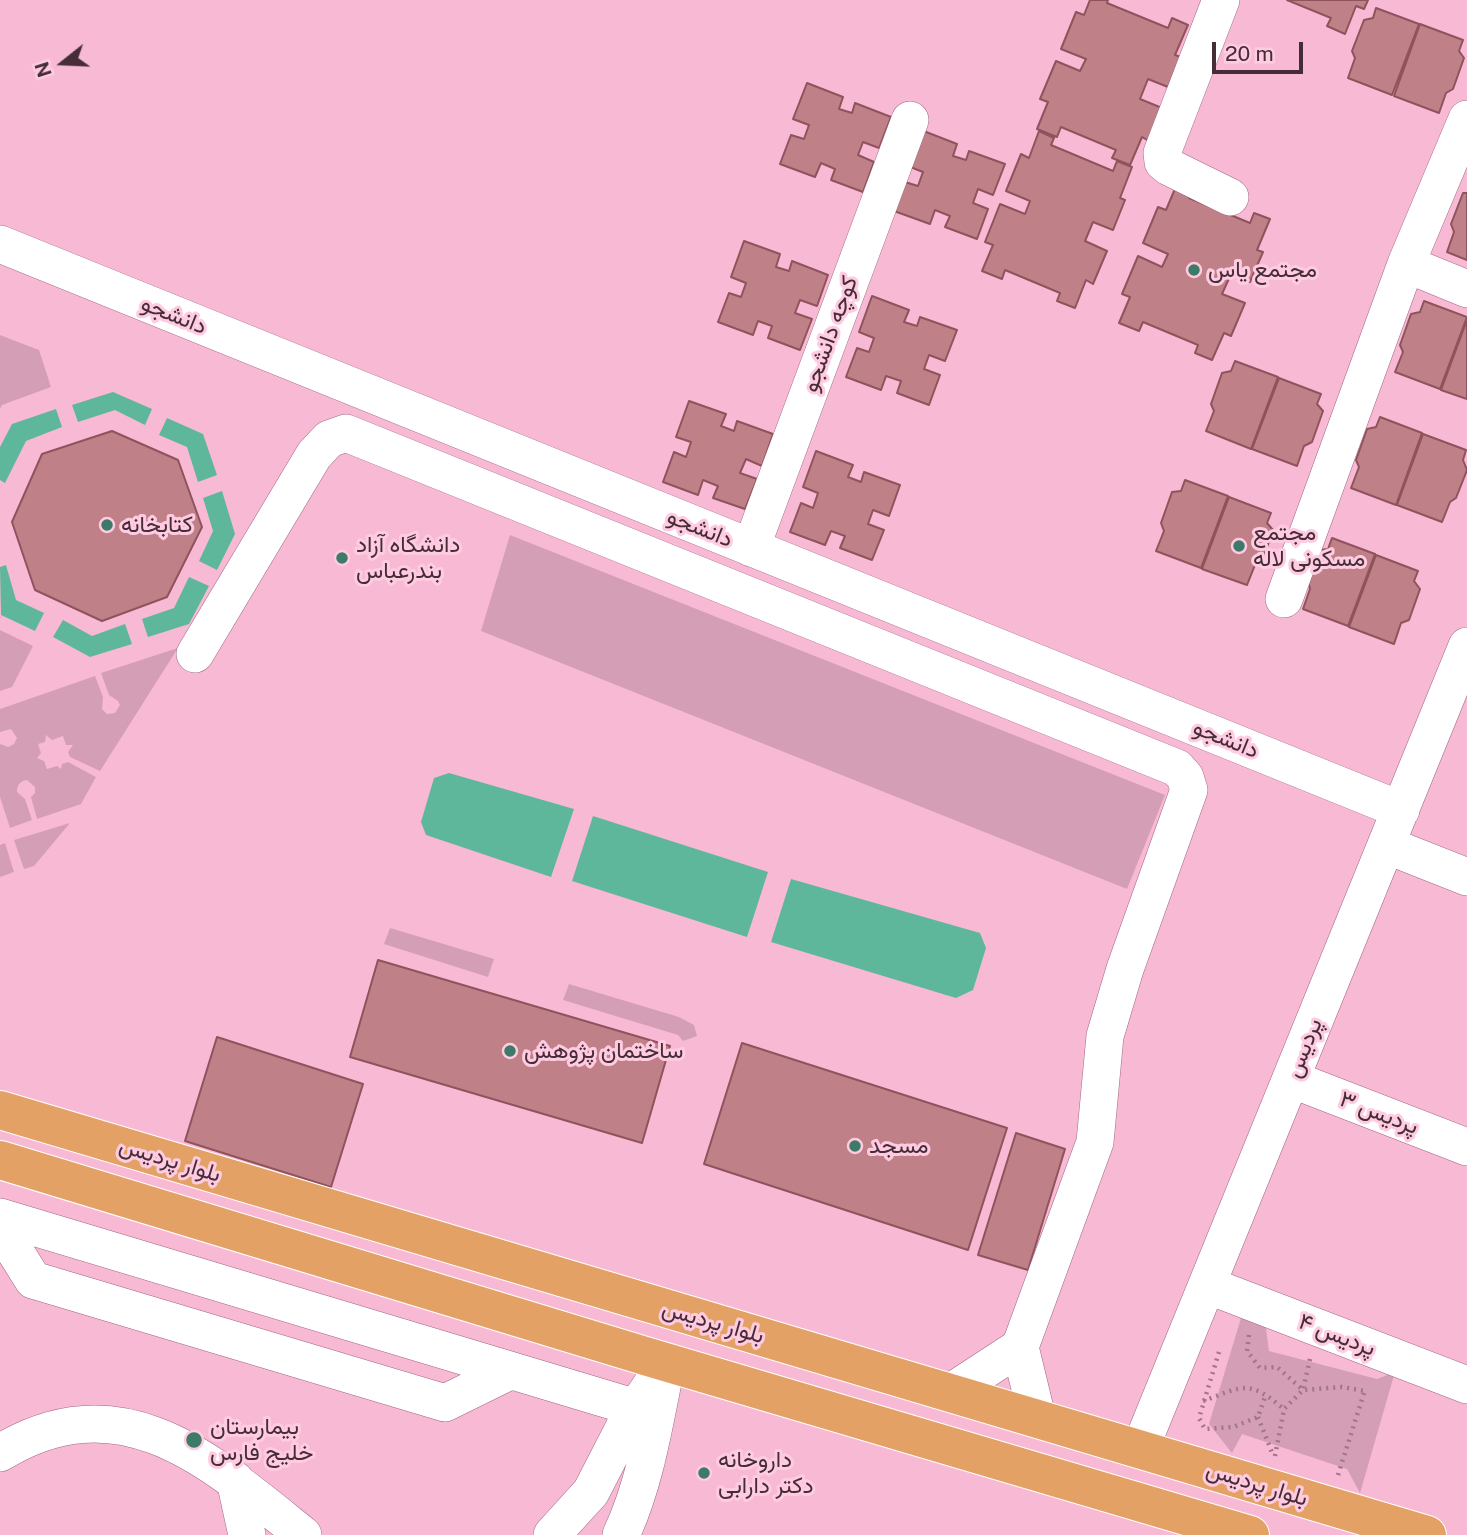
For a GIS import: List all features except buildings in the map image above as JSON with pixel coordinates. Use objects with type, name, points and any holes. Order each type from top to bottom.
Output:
[{"type":"main road","name":"بلوار پردیس","points":[[0,1110],[1427,1535]]},
{"type":"main road","points":[[0,1160],[1250,1535]]},
{"type":"street","points":[[1221,0],[1161,153],[1163,162],[1169,167],[1230,197]]},
{"type":"street","points":[[1284,599],[1406,264],[1467,119]]},
{"type":"street","name":"کوچه دانشجو","points":[[751,548],[910,120]]},
{"type":"street","name":"دانشجو","points":[[0,244],[1401,810]]},
{"type":"street","points":[[1406,264],[1467,289]]},
{"type":"street","points":[[195,654],[314,455],[329,439],[346,433],[1177,768],[1185,777],[1189,790],[1125,969],[1105,1037],[1095,1142],[1020,1347],[1037,1417]]},
{"type":"street","name":"پردیس","points":[[1140,1449],[1467,646]]},
{"type":"street","points":[[1386,845],[1467,877]]},
{"type":"street","name":"پردیس ۳","points":[[1291,1079],[1467,1147]]},
{"type":"street","points":[[0,1217],[636,1408]]},
{"type":"street","points":[[0,1227],[33,1280],[445,1403],[510,1371]]},
{"type":"street","name":"پردیس ۴","points":[[1207,1286],[1467,1385]]},
{"type":"street","points":[[951,1392],[1020,1347]]},
{"type":"street","points":[[552,1535],[591,1492],[636,1408],[667,1362]]},
{"type":"street","points":[[621,1535],[631,1513],[653,1430],[667,1362]]},
{"type":"street","points":[[0,1453],[35,1436],[66,1426],[94,1425],[141,1429],[185,1448],[235,1480],[303,1535]]},
{"type":"street","points":[[235,1480],[247,1535]]},
{"type":"path","points":[[1266,1394],[1258,1417],[1274,1459],[1284,1409],[1303,1390],[1317,1328]]},
{"type":"path","points":[[1237,1332],[1250,1329],[1247,1351],[1260,1368],[1277,1367],[1303,1390],[1342,1387],[1365,1391]]},
{"type":"path","points":[[1220,1349],[1199,1418],[1205,1429],[1233,1427],[1258,1417]]},
{"type":"path","points":[[1328,1505],[1378,1351]]},
{"type":"path","points":[[1192,1409],[1203,1401],[1242,1386],[1266,1394],[1284,1409]]},
{"type":"shaded area","points":[[0,335],[39,350],[51,387],[2,405],[0,409]]},
{"type":"shaded area","points":[[113,392],[152,409],[145,425],[115,410],[78,422],[72,405]]},
{"type":"shaded area","points":[[56,409],[62,427],[26,441],[5,483],[0,480],[0,447],[12,424]]},
{"type":"shaded area","points":[[167,418],[203,434],[217,475],[198,482],[187,447],[159,435]]},
{"type":"shaded area","points":[[222,491],[235,534],[217,570],[199,561],[213,531],[203,498]]},
{"type":"shaded area","points":[[510,535],[1165,795],[1127,889],[481,631]]},
{"type":"shaded area","points":[[6,565],[16,600],[44,613],[35,631],[1,615],[0,567]]},
{"type":"shaded area","points":[[189,577],[209,586],[189,624],[148,637],[142,619],[174,608]]},
{"type":"shaded area","points":[[63,620],[92,636],[125,624],[132,644],[90,657],[53,637]]},
{"type":"shaded area","points":[[0,630],[33,646],[12,687],[0,691]]},
{"type":"shaded area","points":[[178,648],[100,771],[70,757],[68,752],[73,745],[66,745],[63,736],[52,740],[46,735],[45,742],[38,744],[41,753],[37,758],[44,761],[47,769],[57,766],[61,769],[62,764],[68,762],[96,777],[81,804],[37,819],[31,797],[35,793],[35,787],[27,780],[22,781],[17,792],[25,799],[32,820],[10,828],[0,797],[0,744],[8,747],[14,744],[17,738],[11,729],[0,732],[0,709],[95,676],[103,697],[102,709],[107,714],[115,713],[120,705],[109,695],[101,673]]},
{"type":"shaded area","points":[[449,773],[574,809],[551,877],[426,835],[421,822],[434,778]]},
{"type":"shaded area","points":[[593,816],[768,872],[747,937],[572,881]]},
{"type":"shaded area","points":[[70,823],[34,866],[24,869],[14,840]]},
{"type":"shaded area","points":[[5,843],[14,872],[0,877],[0,845]]},
{"type":"shaded area","points":[[791,879],[980,933],[986,948],[973,990],[956,998],[771,942]]},
{"type":"shaded area","points":[[390,928],[494,959],[488,977],[384,944]]},
{"type":"shaded area","points":[[569,984],[679,1017],[694,1025],[697,1036],[683,1041],[678,1035],[563,1000]]},
{"type":"shaded area","points":[[1241,1318],[1265,1321],[1269,1351],[1377,1379],[1395,1372],[1360,1493],[1347,1469],[1242,1434],[1232,1453],[1209,1424]]},
{"type":"place","name":"مجتمع یاس","points":[[1194,270]]},
{"type":"place","name":"کتابخانه","points":[[107,525]]},
{"type":"place","name":"مجتمع مسکونی لاله","points":[[1239,546]]},
{"type":"place","name":"دانشگاه آزاد بندرعباس","points":[[342,558]]},
{"type":"place","name":"ساختمان پژوهش","points":[[510,1051]]},
{"type":"place","name":"مسجد","points":[[855,1146]]},
{"type":"place","name":"بیمارستان خلیج فارس","points":[[194,1440]]},
{"type":"place","name":"داروخانه دکتر دارابی","points":[[704,1473]]}]
